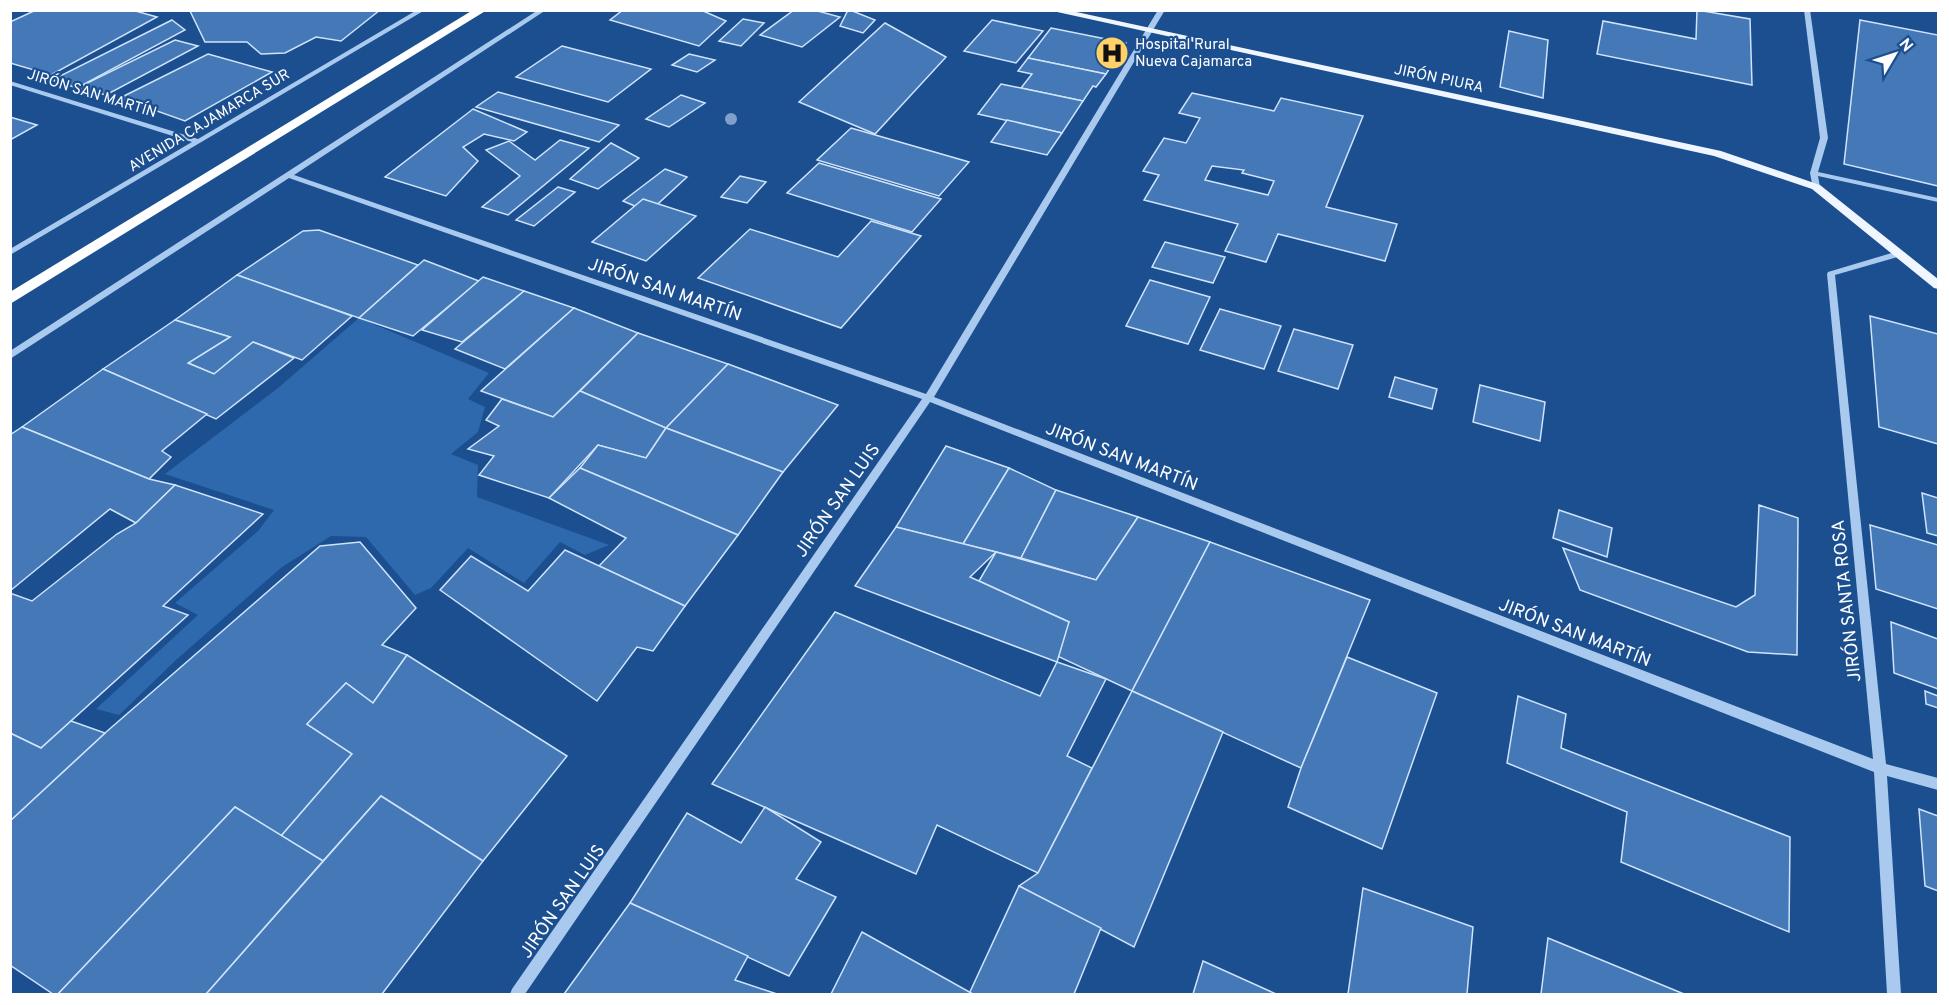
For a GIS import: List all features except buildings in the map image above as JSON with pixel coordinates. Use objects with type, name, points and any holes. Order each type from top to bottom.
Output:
[{"type":"highway","points":[[10,299],[482,10]]},
{"type":"main road","name":"JIRÓN PIURA","points":[[1052,10],[1718,153],[1816,188],[1938,285]]},
{"type":"street","name":"AVENIDA CAJAMARCA SUR","points":[[10,253],[422,10]]},
{"type":"street","points":[[10,357],[543,10]]},
{"type":"street","name":"JIRÓN SAN LUIS","points":[[517,994],[928,398],[1162,10]]},
{"type":"street","points":[[1807,10],[1824,138],[1814,173],[1816,188]]},
{"type":"street","name":"JIRÓN SAN MARTÍN","points":[[10,83],[199,142]]},
{"type":"street","points":[[1814,173],[1938,200]]},
{"type":"street","name":"JIRÓN SAN MARTÍN","points":[[287,175],[928,398],[1880,768],[1938,784]]},
{"type":"street","name":"JIRÓN SANTA ROSA","points":[[1894,994],[1880,768],[1832,274],[1898,254]]},
{"type":"shaded area","points":[[359,318],[489,373],[468,399],[485,407],[478,432],[451,454],[478,465],[477,497],[609,545],[585,555],[560,542],[524,583],[468,548],[431,588],[415,595],[366,537],[331,536],[282,567],[176,660],[119,715],[96,709],[198,615],[175,603],[258,531],[274,510],[165,474],[278,388]]},
{"type":"place","name":"Hospital Rural Nueva Cajamarca","points":[[1112,53]]}]
